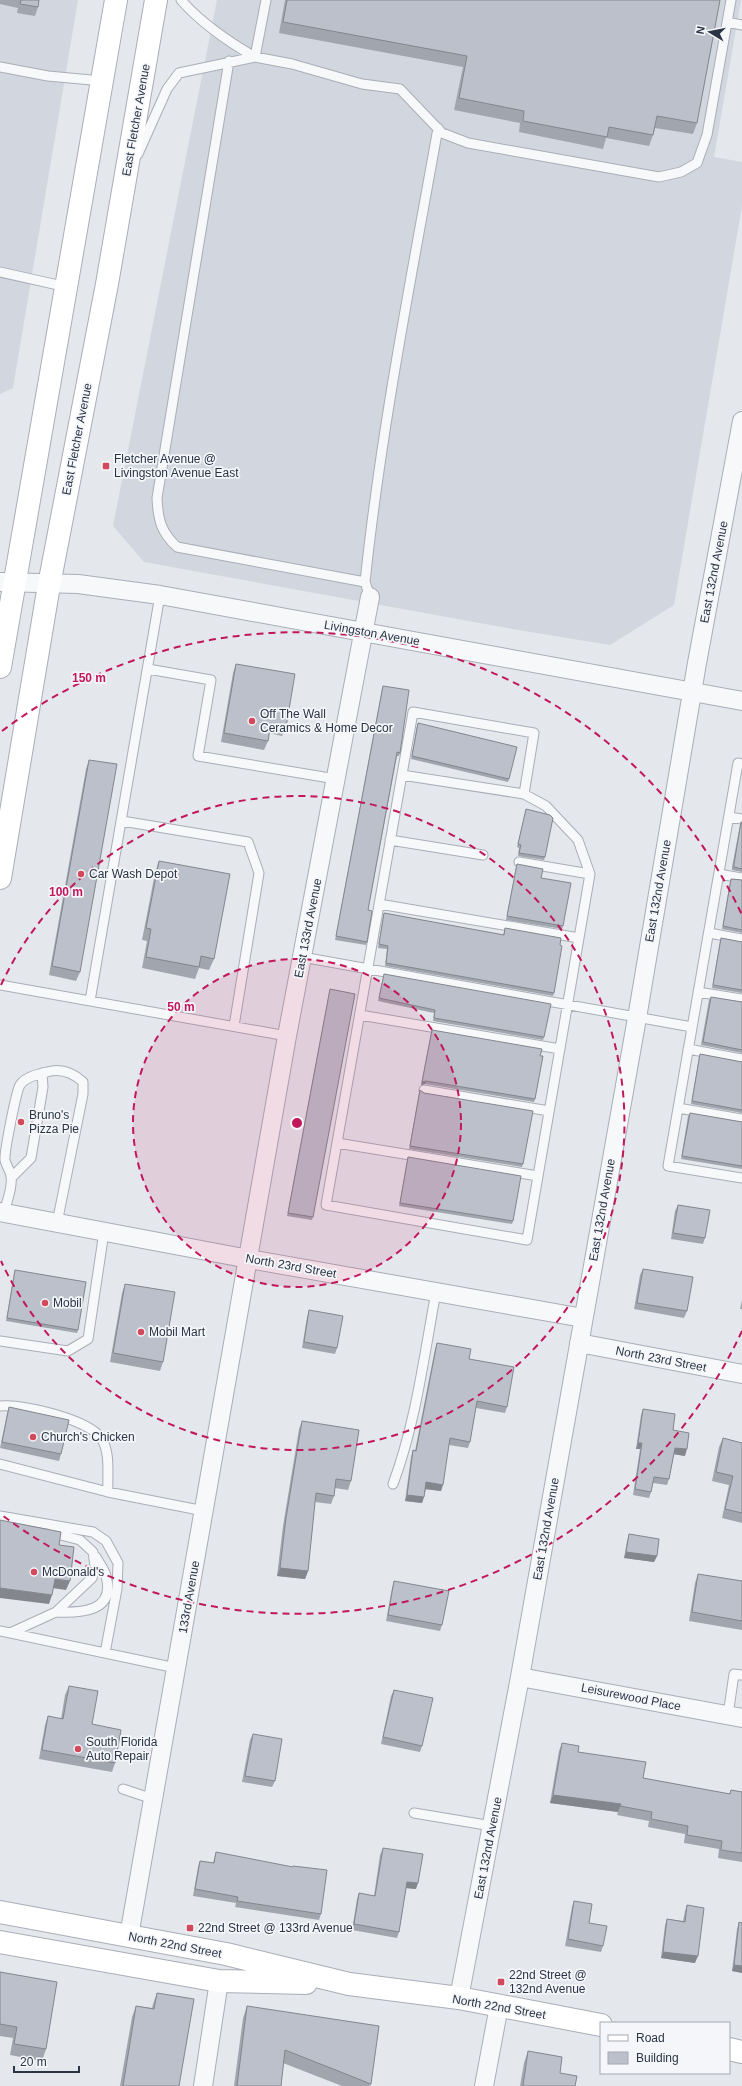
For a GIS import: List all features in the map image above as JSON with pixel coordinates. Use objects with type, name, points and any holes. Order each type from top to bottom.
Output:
[{"type":"main road","points":[[0,667],[8,581],[67,287],[116,0]]},
{"type":"main road","name":"East Fletcher Avenue","points":[[0,878],[49,585],[124,188],[156,0]]},
{"type":"main road","name":"North 22nd Street","points":[[0,1912],[226,1954],[349,1984]]},
{"type":"main road","name":"North 22nd Street","points":[[0,1942],[220,1981],[349,1984],[459,1998],[600,2026]]},
{"type":"main road","points":[[730,2049],[742,2052]]},
{"type":"street","name":"East 132nd Avenue","points":[[459,1998],[520,1677],[637,1018],[691,693],[742,421]]},
{"type":"street","name":"Livingston Avenue","points":[[8,581],[49,585],[78,584],[160,595],[364,631],[742,702]]},
{"type":"street","name":"East 133rd Avenue","points":[[249,1259],[287,1036],[364,631],[367,590]]},
{"type":"street","name":"North 23rd Street","points":[[2,1213],[249,1259],[583,1318]]},
{"type":"street","name":"133rd Avenue","points":[[129,1936],[249,1259]]},
{"type":"street","name":"North 23rd Street","points":[[579,1343],[742,1374]]},
{"type":"street","name":"Leisurewood Place","points":[[520,1677],[735,1717]]},
{"type":"street","points":[[203,2086],[220,1981]]},
{"type":"street","points":[[484,2086],[499,2006]]},
{"type":"lane","points":[[181,0],[202,22],[227,41],[255,57],[292,64],[362,84],[400,89],[442,133],[468,143],[658,177],[681,172],[697,163],[707,134],[731,0]]},
{"type":"lane","points":[[255,57],[266,0]]},
{"type":"lane","points":[[727,22],[742,25]]},
{"type":"lane","points":[[124,188],[154,114],[167,89],[179,73],[229,61],[255,57]]},
{"type":"lane","points":[[229,61],[157,498],[158,516],[166,536],[177,547],[367,590],[372,512],[438,128]]},
{"type":"lane","points":[[0,67],[48,76],[102,81]]},
{"type":"lane","points":[[0,272],[67,287]]},
{"type":"lane","points":[[90,1001],[160,595]]},
{"type":"lane","points":[[148,669],[210,680],[198,756],[336,779]]},
{"type":"lane","points":[[402,775],[524,794],[546,806],[578,840],[590,874],[527,1240],[326,1205],[413,712],[534,732],[524,794]]},
{"type":"lane","points":[[742,764],[738,763],[668,1166],[742,1178]]},
{"type":"lane","points":[[729,817],[742,819]]},
{"type":"lane","points":[[122,821],[248,842],[259,873],[234,1026]]},
{"type":"lane","points":[[390,840],[483,855]]},
{"type":"lane","points":[[518,862],[590,874]]},
{"type":"lane","points":[[719,874],[742,878]]},
{"type":"lane","points":[[379,904],[579,938]]},
{"type":"lane","points":[[709,933],[742,939]]},
{"type":"lane","points":[[302,957],[692,1027]]},
{"type":"lane","points":[[0,985],[287,1036]]},
{"type":"lane","points":[[698,992],[742,999]]},
{"type":"lane","points":[[360,1015],[560,1049]]},
{"type":"lane","points":[[688,1049],[742,1059]]},
{"type":"lane","points":[[12,1177],[5,1158],[15,1100],[20,1085],[28,1078],[52,1070],[66,1071],[74,1074],[82,1082],[83,1094],[57,1223]]},
{"type":"lane","points":[[2,1213],[12,1177],[31,1158],[43,1087],[42,1073]]},
{"type":"lane","points":[[424,1090],[549,1111]]},
{"type":"lane","points":[[678,1108],[742,1118]]},
{"type":"lane","points":[[337,1143],[538,1176]]},
{"type":"lane","points":[[0,1342],[68,1351],[88,1339],[104,1232]]},
{"type":"lane","points":[[393,1484],[413,1419],[436,1292]]},
{"type":"lane","points":[[0,1406],[10,1405],[49,1412],[86,1427],[100,1437],[107,1455],[108,1492]]},
{"type":"lane","points":[[0,1464],[108,1492],[204,1511]]},
{"type":"lane","points":[[0,1516],[93,1532],[106,1541],[118,1563],[117,1590],[105,1653]]},
{"type":"lane","points":[[0,1523],[80,1540],[93,1552],[106,1576],[108,1590],[104,1600],[96,1609],[80,1613],[56,1612]]},
{"type":"lane","points":[[10,1633],[56,1612],[92,1578],[95,1566],[93,1552]]},
{"type":"lane","points":[[0,1631],[176,1668]]},
{"type":"lane","points":[[735,1717],[734,1674],[742,1675]]},
{"type":"lane","points":[[123,1789],[153,1799]]},
{"type":"lane","points":[[414,1813],[492,1826]]},
{"type":"shaded area","points":[[0,0],[78,0],[13,388],[0,394]]},
{"type":"shaded area","points":[[217,0],[741,0],[714,157],[742,162],[742,206],[674,605],[610,645],[518,630],[144,562],[113,526]]},
{"type":"building","points":[[21,0],[39,0],[38,7],[20,4]]},
{"type":"building","points":[[287,0],[720,0],[697,123],[657,116],[653,135],[609,127],[607,137],[523,121],[524,111],[459,98],[467,56],[283,22]]},
{"type":"building","points":[[236,664],[295,674],[286,727],[271,724],[268,741],[224,733]]},
{"type":"building","points":[[383,686],[409,690],[400,753],[397,752],[368,910],[372,911],[367,942],[336,936]]},
{"type":"building","points":[[418,723],[517,747],[509,779],[412,756]]},
{"type":"building","name":"Car Wash Depot","points":[[89,760],[117,764],[80,972],[52,966]]},
{"type":"building","points":[[526,809],[550,815],[553,818],[545,857],[519,853],[521,845],[518,844]]},
{"type":"building","points":[[742,822],[742,869],[734,867]]},
{"type":"building","points":[[159,861],[230,874],[214,959],[201,956],[199,967],[146,957],[151,929],[146,928]]},
{"type":"building","points":[[517,864],[543,869],[541,878],[571,883],[563,926],[507,916]]},
{"type":"building","points":[[731,879],[742,880],[742,930],[723,926]]},
{"type":"building","points":[[384,913],[504,935],[505,928],[561,938],[560,945],[562,946],[554,993],[386,963],[388,946],[379,944]]},
{"type":"building","points":[[721,938],[742,942],[742,990],[713,985]]},
{"type":"building","points":[[384,974],[551,1004],[544,1037],[434,1018],[435,1010],[379,998]]},
{"type":"building","points":[[330,989],[355,994],[313,1217],[288,1213]]},
{"type":"building","points":[[711,997],[742,1002],[742,1050],[703,1042]]},
{"type":"building","points":[[432,1030],[542,1049],[540,1056],[543,1056],[535,1099],[426,1081],[422,1082]]},
{"type":"building","points":[[700,1054],[742,1062],[742,1110],[692,1101]]},
{"type":"building","points":[[420,1090],[424,1093],[533,1111],[523,1164],[410,1146]]},
{"type":"building","points":[[690,1113],[742,1122],[742,1166],[682,1156]]},
{"type":"building","points":[[408,1157],[521,1176],[513,1221],[400,1203]]},
{"type":"building","points":[[678,1205],[710,1210],[705,1238],[673,1233]]},
{"type":"building","points":[[643,1269],[693,1277],[687,1311],[637,1303]]},
{"type":"building","name":"Mobil","points":[[15,1270],[86,1282],[78,1330],[7,1318]]},
{"type":"building","name":"Mobil Mart","points":[[125,1284],[175,1292],[163,1362],[113,1353]]},
{"type":"building","points":[[309,1310],[343,1316],[337,1348],[304,1342]]},
{"type":"building","points":[[437,1343],[471,1349],[469,1359],[514,1367],[507,1407],[477,1401],[470,1442],[450,1438],[443,1485],[426,1482],[424,1497],[407,1495],[413,1450],[416,1451]]},
{"type":"building","name":"Church's Chicken","points":[[9,1407],[69,1420],[61,1454],[2,1442]]},
{"type":"building","points":[[643,1409],[675,1414],[673,1430],[689,1433],[687,1449],[675,1448],[669,1479],[654,1477],[651,1492],[635,1489],[642,1443],[638,1443]]},
{"type":"building","points":[[302,1421],[359,1430],[351,1481],[336,1479],[334,1496],[316,1493],[308,1571],[280,1568],[286,1518]]},
{"type":"building","points":[[723,1438],[742,1443],[742,1513],[725,1509],[733,1476],[716,1472]]},
{"type":"building","name":"McDonald's","points":[[0,1520],[61,1532],[59,1545],[74,1547],[70,1581],[55,1579],[52,1595],[0,1588]]},
{"type":"building","points":[[629,1534],[659,1539],[657,1556],[626,1552]]},
{"type":"building","points":[[698,1574],[742,1581],[742,1621],[692,1612]]},
{"type":"building","points":[[394,1581],[449,1591],[442,1625],[388,1615]]},
{"type":"building","name":"South Florida Auto Repair","points":[[69,1686],[98,1691],[92,1724],[121,1730],[115,1763],[42,1750],[48,1716],[63,1719]]},
{"type":"building","points":[[394,1690],[433,1698],[422,1746],[383,1737]]},
{"type":"building","points":[[253,1734],[282,1739],[275,1781],[245,1776]]},
{"type":"building","points":[[562,1743],[579,1746],[578,1752],[646,1762],[643,1778],[730,1794],[731,1790],[742,1792],[742,1853],[721,1850],[722,1841],[687,1835],[688,1826],[651,1819],[652,1812],[620,1806],[621,1804],[553,1795]]},
{"type":"building","points":[[383,1848],[423,1854],[418,1883],[407,1882],[399,1932],[354,1924],[359,1893],[375,1896]]},
{"type":"building","points":[[216,1852],[293,1867],[327,1870],[321,1914],[237,1901],[238,1897],[195,1889],[200,1861],[214,1863]]},
{"type":"building","points":[[574,1901],[592,1904],[589,1923],[607,1926],[603,1946],[568,1939]]},
{"type":"building","points":[[687,1905],[704,1908],[698,1956],[663,1952],[667,1919],[685,1922]]},
{"type":"building","points":[[739,1922],[742,1923],[742,1966],[734,1965]]},
{"type":"building","points":[[0,1972],[57,1982],[46,2049],[14,2044],[17,2027],[0,2024]]},
{"type":"building","points":[[157,1993],[194,1999],[179,2086],[123,2086],[136,2006],[154,2009]]},
{"type":"building","points":[[247,2006],[379,2026],[371,2084],[285,2050],[281,2086],[237,2086]]},
{"type":"building","points":[[528,2051],[562,2057],[560,2073],[577,2076],[575,2086],[523,2086]]},
{"type":"place","name":"Fletcher Avenue @ Livingston Avenue East","points":[[106,466]]},
{"type":"place","name":"Off The Wall Ceramics & Home Decor","points":[[252,721]]},
{"type":"place","name":"Car Wash Depot","points":[[81,874]]},
{"type":"place","name":"Bruno's Pizza Pie","points":[[21,1122]]},
{"type":"place","name":"Mobil","points":[[45,1303]]},
{"type":"place","name":"Mobil Mart","points":[[141,1332]]},
{"type":"place","name":"Church's Chicken","points":[[33,1437]]},
{"type":"place","name":"McDonald's","points":[[34,1572]]},
{"type":"place","name":"South Florida Auto Repair","points":[[78,1749]]},
{"type":"place","name":"22nd Street @ 133rd Avenue","points":[[190,1928]]},
{"type":"place","name":"22nd Street @ 132nd Avenue","points":[[501,1982]]}]
